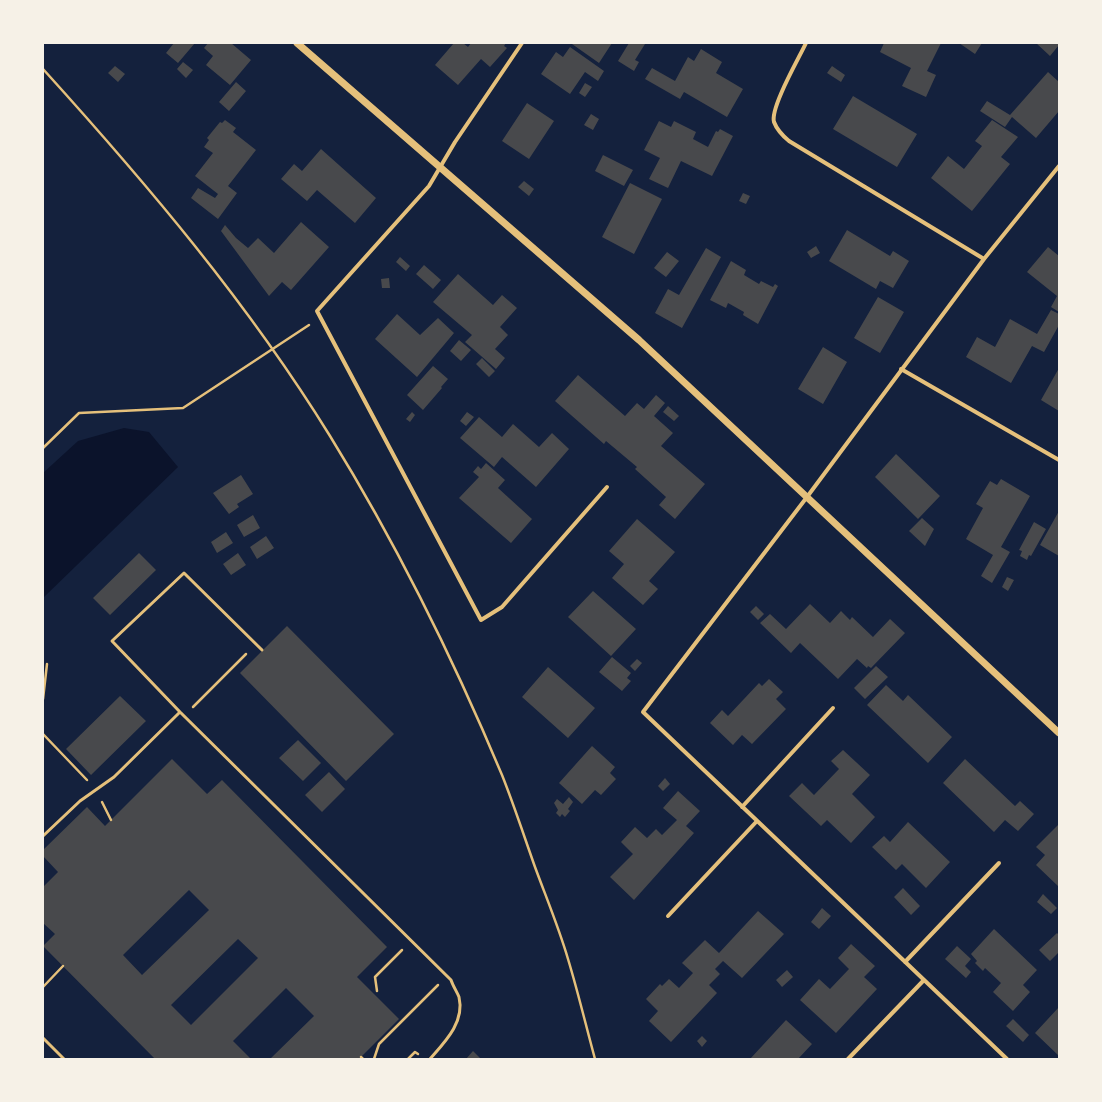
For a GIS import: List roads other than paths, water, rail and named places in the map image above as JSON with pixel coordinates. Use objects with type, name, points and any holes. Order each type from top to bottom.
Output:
[{"type":"street","points":[[297,43],[639,340],[1059,733]]},
{"type":"street","points":[[522,43],[440,166],[429,186],[317,311],[319,318],[481,620],[502,607],[607,487]]},
{"type":"street","points":[[806,43],[774,108],[774,121],[780,133],[789,141],[984,259]]},
{"type":"street","points":[[1007,1059],[643,712],[808,497],[901,369],[984,259],[1059,166]]},
{"type":"street","points":[[901,369],[1059,460]]},
{"type":"street","points":[[742,807],[833,708]]},
{"type":"street","points":[[668,916],[757,821]]},
{"type":"street","points":[[905,962],[999,863]]},
{"type":"street","points":[[848,1059],[924,980]]},
{"type":"lane","points":[[262,650],[184,573],[112,642],[180,712],[447,977],[459,998],[459,1018],[448,1039],[430,1059]]},
{"type":"lane","points":[[43,836],[80,801],[114,777],[180,712]]},
{"type":"lane","points":[[43,1038],[64,1059]]},
{"type":"water","points":[[124,428],[149,432],[178,467],[43,598],[43,473],[78,441]]}]
